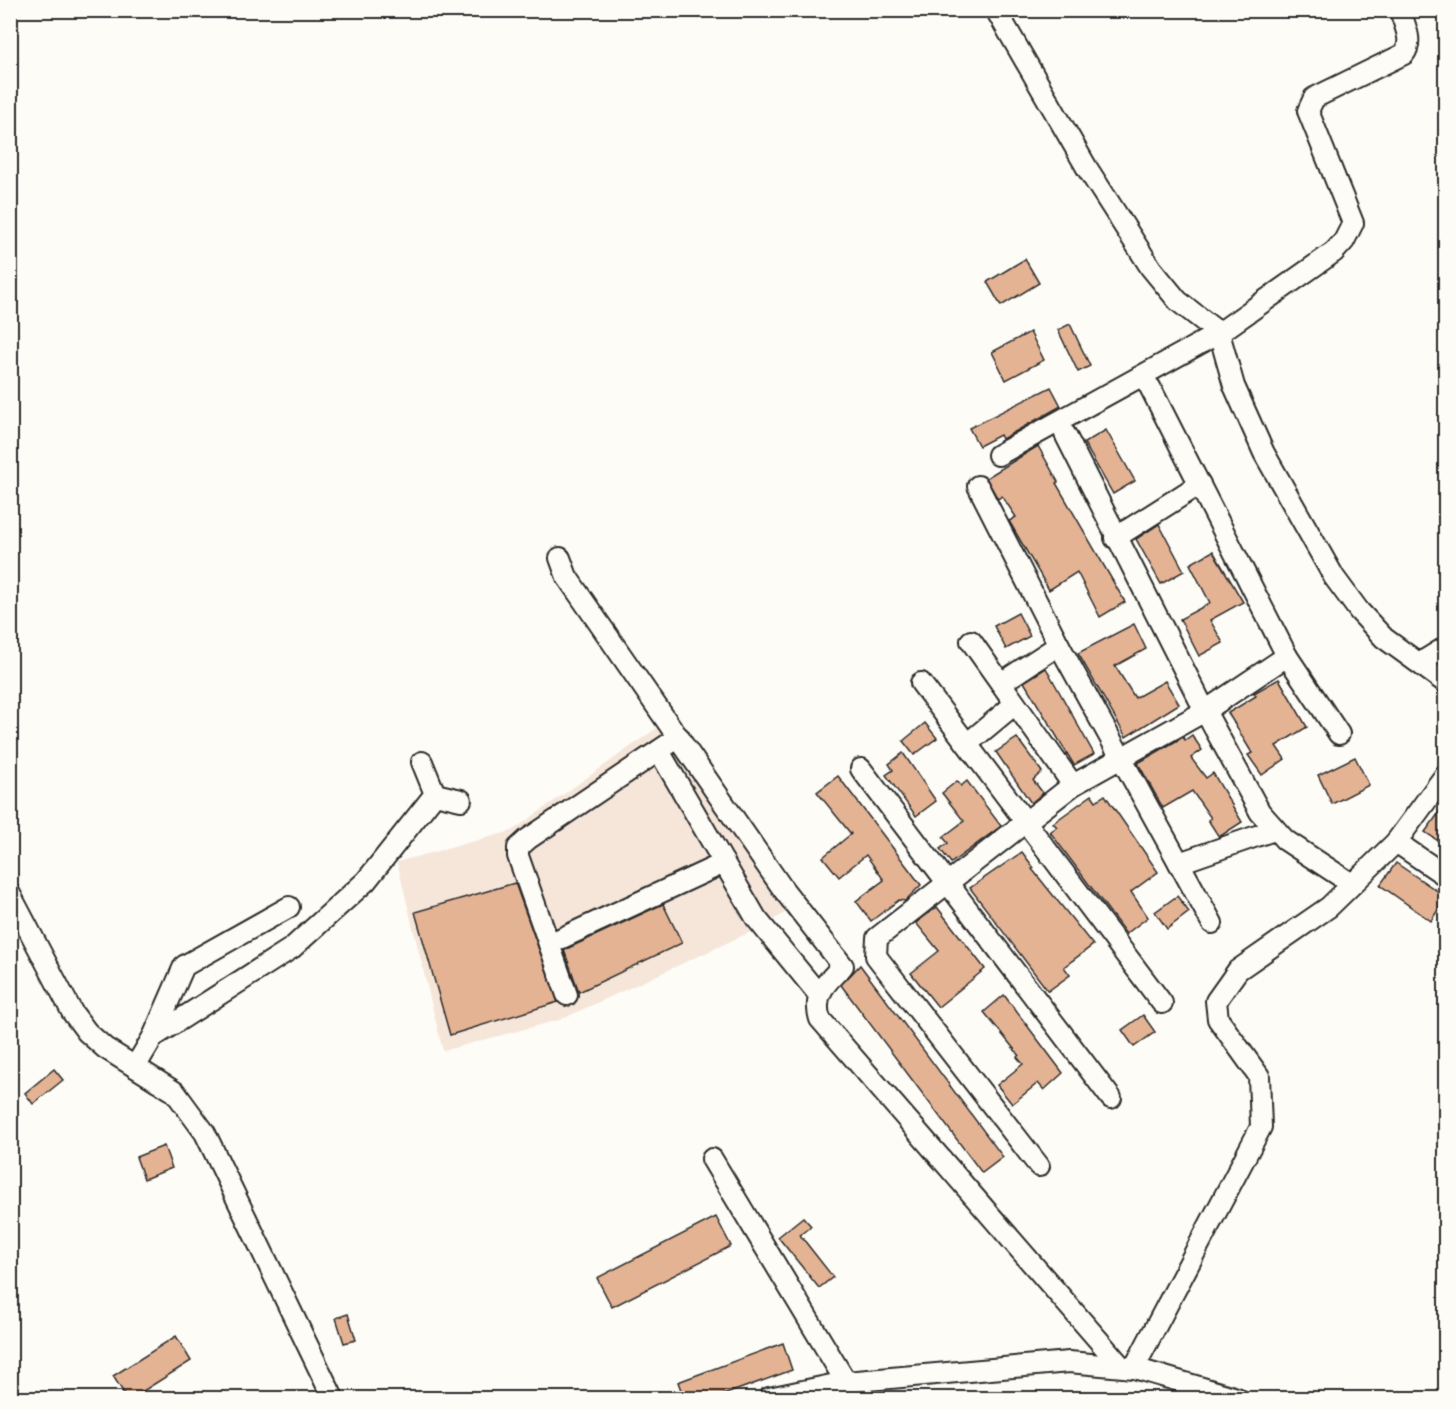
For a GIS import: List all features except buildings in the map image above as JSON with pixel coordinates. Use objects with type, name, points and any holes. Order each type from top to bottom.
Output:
[{"type":"street","points":[[996,10],[1087,168],[1151,268],[1178,301],[1219,333],[1234,386],[1264,453],[1335,577],[1359,611],[1384,638],[1446,683]]},
{"type":"street","points":[[998,454],[1219,333],[1334,252],[1344,241],[1353,223],[1308,111],[1314,98],[1404,54],[1409,48],[1409,38],[1400,10]]},
{"type":"street","points":[[1150,387],[1287,656],[1339,734]]},
{"type":"street","points":[[1065,434],[1115,538],[1260,812],[1285,840],[1352,884]]},
{"type":"street","points":[[1115,538],[1200,484]]},
{"type":"street","points":[[978,486],[1059,645],[1212,923]]},
{"type":"street","points":[[560,558],[567,576],[783,889],[843,966],[825,984],[819,995],[817,1011],[820,1019],[1127,1367]]},
{"type":"street","points":[[971,641],[1073,785]]},
{"type":"street","points":[[1001,683],[1059,645]]},
{"type":"street","points":[[1420,663],[1446,647]]},
{"type":"street","points":[[1040,1166],[876,956],[877,938],[1073,785],[1205,711],[1287,656]]},
{"type":"street","points":[[921,683],[1162,1004]]},
{"type":"street","points":[[968,743],[1016,704]]},
{"type":"street","points":[[567,995],[518,856],[518,848],[528,838],[679,737]]},
{"type":"street","points":[[659,751],[756,918],[819,995]]},
{"type":"street","points":[[422,762],[435,794]]},
{"type":"street","points":[[861,769],[1111,1098]]},
{"type":"street","points":[[1127,1367],[1261,1127],[1258,1076],[1218,1019],[1216,1001],[1238,970],[1329,907],[1396,842],[1446,774]]},
{"type":"street","points":[[435,794],[461,800]]},
{"type":"street","points":[[153,1037],[292,948],[366,881],[435,794]]},
{"type":"street","points":[[1179,863],[1274,830]]},
{"type":"street","points":[[1396,842],[1446,876]]},
{"type":"street","points":[[549,944],[724,863]]},
{"type":"street","points":[[10,894],[72,1012],[87,1032],[105,1048],[176,1092],[205,1132],[333,1398]]},
{"type":"street","points":[[135,1067],[153,1037],[184,966],[289,907]]},
{"type":"street","points":[[712,1159],[846,1382]]},
{"type":"street","points":[[769,1398],[846,1382],[1069,1362],[1127,1367],[1237,1398]]},
{"type":"shaded area","points":[[661,725],[792,909],[757,929],[562,1019],[443,1051],[397,862],[512,831]]}]
